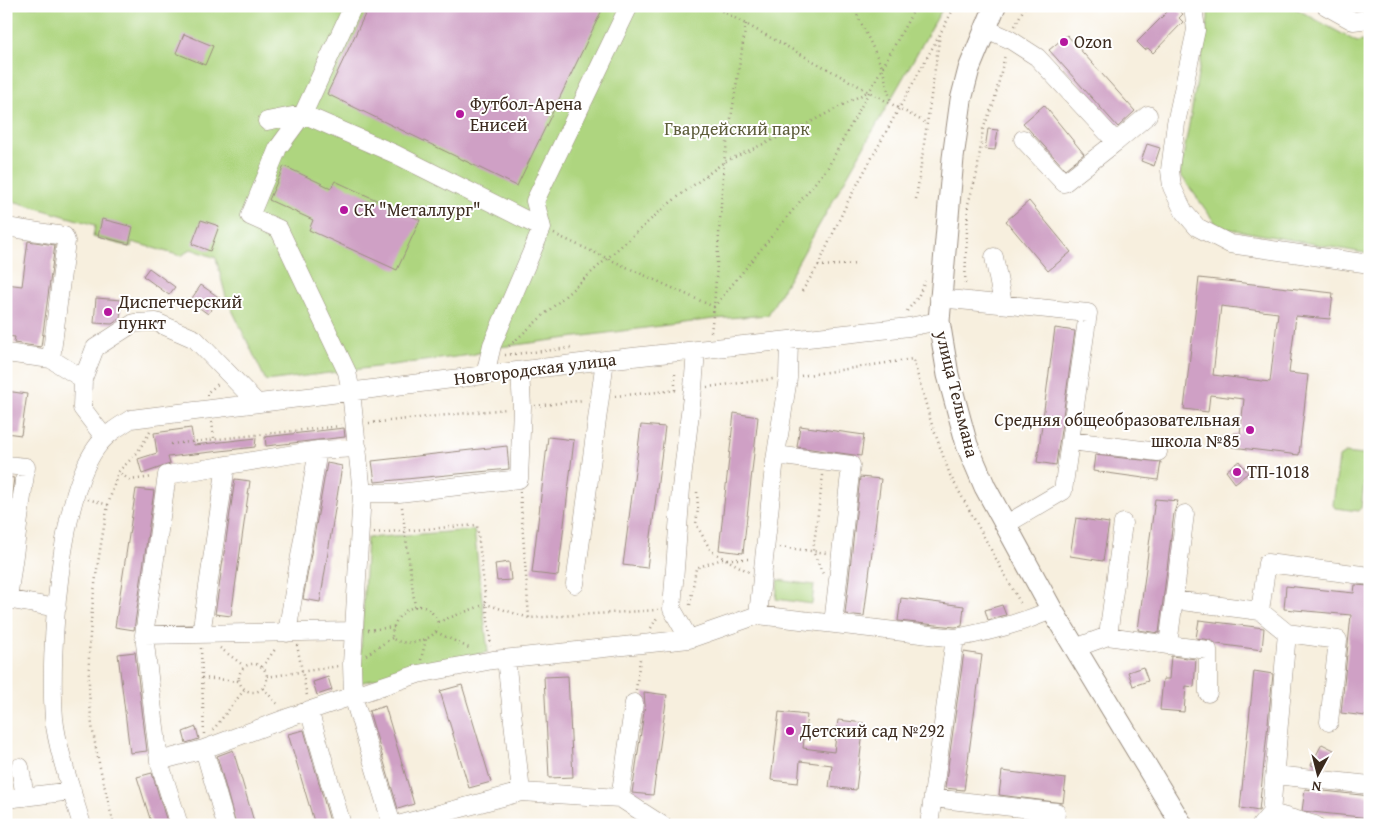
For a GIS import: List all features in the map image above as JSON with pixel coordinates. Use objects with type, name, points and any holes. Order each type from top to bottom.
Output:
[{"type":"main road","name":"улица Тельмана","points":[[995,6],[984,28],[961,100],[953,158],[943,280],[939,298],[939,320],[946,366],[967,445],[984,487],[1052,610],[1182,825]]},
{"type":"street","points":[[353,6],[303,114],[278,148],[250,216],[278,229],[345,368],[351,392],[362,493],[352,664],[353,696],[392,825]]},
{"type":"street","points":[[485,375],[492,345],[542,228],[535,201],[629,6]]},
{"type":"street","points":[[1193,6],[1196,30],[1176,124],[1170,170],[1172,187],[1184,212],[1196,227],[1230,244],[1370,264]]},
{"type":"street","points":[[1326,6],[1353,21],[1370,19]]},
{"type":"street","points":[[984,28],[1009,39],[1037,57],[1116,142]]},
{"type":"street","points":[[267,121],[303,114],[395,154],[542,228]]},
{"type":"street","points":[[1023,139],[1064,183],[1148,115]]},
{"type":"street","points":[[6,227],[64,236],[66,241],[51,359]]},
{"type":"street","points":[[994,258],[1003,304]]},
{"type":"street","points":[[939,298],[1088,313],[1063,491],[1005,525]]},
{"type":"street","name":"Новгородская улица","points":[[104,438],[131,419],[211,415],[257,403],[606,360],[909,327],[939,320]]},
{"type":"street","points":[[82,825],[54,720],[57,608],[61,569],[75,496],[82,474],[104,438],[82,408],[83,379],[95,348],[134,323],[156,322],[196,339],[257,403]]},
{"type":"street","points":[[758,615],[776,455],[788,378],[789,340]]},
{"type":"street","points":[[689,639],[672,609],[681,488],[694,388],[696,351]]},
{"type":"street","points":[[6,354],[51,359],[83,379]]},
{"type":"street","points":[[574,584],[606,360]]},
{"type":"street","points":[[362,493],[399,493],[519,479],[522,407],[520,371]]},
{"type":"street","points":[[1071,441],[1158,452]]},
{"type":"street","points":[[179,825],[159,761],[144,635],[166,475],[318,450],[358,448]]},
{"type":"street","points":[[291,633],[318,450]]},
{"type":"street","points":[[776,455],[851,465],[833,624]]},
{"type":"street","points":[[6,465],[26,467],[7,599],[57,608]]},
{"type":"street","points":[[201,634],[226,465]]},
{"type":"street","points":[[1168,645],[1185,514]]},
{"type":"street","points":[[1108,636],[1123,523]]},
{"type":"street","points":[[1260,611],[1267,563],[1370,576]]},
{"type":"street","points":[[1174,600],[1260,611],[1287,633],[1338,640],[1329,722]]},
{"type":"street","points":[[159,761],[204,749],[309,710],[418,674],[500,659],[689,639],[758,615],[955,638],[982,633],[1029,620],[1052,610]]},
{"type":"street","points":[[144,635],[354,631]]},
{"type":"street","points":[[1287,633],[1275,775],[1266,819],[1315,825]]},
{"type":"street","points":[[1075,648],[1108,636],[1208,650],[1208,693]]},
{"type":"street","points":[[929,825],[955,638]]},
{"type":"street","points":[[500,659],[521,792]]},
{"type":"street","points":[[620,798],[634,703]]},
{"type":"street","points":[[309,710],[342,825]]},
{"type":"street","points":[[204,749],[226,825]]},
{"type":"street","points":[[20,767],[25,797]]},
{"type":"street","points":[[1275,775],[1370,784]]},
{"type":"street","points":[[6,800],[72,791]]},
{"type":"street","points":[[398,825],[521,792],[620,798],[662,825]]},
{"type":"street","points":[[933,798],[1056,812],[1054,825]]},
{"type":"path","points":[[712,6],[926,122]]},
{"type":"path","points":[[853,6],[882,67],[892,102]]},
{"type":"path","points":[[714,307],[828,167],[916,6]]},
{"type":"path","points":[[802,291],[818,266],[847,203],[955,6]]},
{"type":"path","points":[[965,283],[968,204],[977,173],[983,129],[994,102],[1009,39],[1025,6]]},
{"type":"path","points":[[711,332],[724,162],[746,24]]},
{"type":"path","points":[[916,200],[940,34]]},
{"type":"path","points":[[498,356],[666,206],[724,162],[805,125],[870,90]]},
{"type":"path","points":[[542,228],[714,307]]},
{"type":"path","points":[[818,266],[858,264]]},
{"type":"path","points":[[907,311],[918,297],[925,279]]},
{"type":"path","points":[[171,444],[788,378],[914,359],[931,422],[950,475],[1029,620]]},
{"type":"path","points":[[675,374],[675,390]]},
{"type":"path","points":[[211,415],[208,392],[230,375]]},
{"type":"path","points":[[103,825],[113,822],[91,718],[89,671],[94,579],[108,504],[118,472],[137,453],[148,432]]},
{"type":"path","points":[[118,472],[130,480],[166,475]]},
{"type":"path","points":[[813,551],[823,474]]},
{"type":"path","points":[[519,479],[529,618]]},
{"type":"path","points":[[681,488],[696,491],[698,508],[696,524],[711,551],[722,559],[748,572],[761,590]]},
{"type":"path","points":[[399,493],[406,530],[415,607]]},
{"type":"path","points":[[75,496],[108,504]]},
{"type":"path","points":[[359,534],[476,525],[486,604],[500,659]]},
{"type":"path","points":[[690,605],[696,568],[722,559],[766,552],[813,551],[840,555]]},
{"type":"path","points":[[438,622],[486,604],[529,618],[662,610]]},
{"type":"path","points":[[267,677],[352,664],[392,638],[394,627],[401,613],[410,607],[428,609],[438,622],[436,632],[430,638],[398,642],[392,638]]},
{"type":"path","points":[[354,631],[394,627]]},
{"type":"path","points":[[436,632],[500,659]]},
{"type":"path","points":[[262,667],[291,633]]},
{"type":"path","points":[[291,633],[302,671],[309,710]]},
{"type":"path","points":[[201,634],[244,666]]},
{"type":"path","points":[[201,634],[204,740],[244,690]]},
{"type":"path","points":[[253,664],[262,667],[267,677],[263,688],[256,692],[244,690],[239,681],[240,673],[244,666],[253,664]]},
{"type":"path","points":[[202,678],[239,681]]},
{"type":"path","points":[[263,688],[290,717]]},
{"type":"green space","name":"Гвардейский парк","points":[[6,6],[944,6],[768,315],[714,319],[500,347],[471,355],[266,381],[226,297],[216,258],[191,249],[181,256],[132,242],[131,247],[93,237],[95,225],[6,199]]},
{"type":"green space","points":[[1208,6],[1291,6],[1357,42],[1370,40],[1370,254],[1218,227],[1180,174],[1208,20]]},
{"type":"green space","points":[[1345,453],[1364,455],[1367,461],[1361,508],[1358,511],[1335,508],[1333,505],[1339,457]]},
{"type":"green space","points":[[474,530],[488,652],[359,683],[367,538]]},
{"type":"green space","points":[[778,580],[814,585],[812,604],[776,599]]},
{"type":"building","name":"Футбол-Арена Енисей","points":[[369,6],[604,6],[517,186],[327,94]]},
{"type":"building","points":[[1173,6],[1183,14],[1179,18],[1183,22],[1153,53],[1148,48],[1145,50],[1137,42]]},
{"type":"building","points":[[184,34],[213,46],[205,65],[176,53]]},
{"type":"building","points":[[1067,35],[1135,111],[1118,127],[1049,50]]},
{"type":"building","points":[[1044,105],[1084,154],[1065,169],[1023,123]]},
{"type":"building","points":[[988,129],[998,130],[995,150],[985,149]]},
{"type":"building","points":[[1147,144],[1160,148],[1154,166],[1141,161]]},
{"type":"building","name":"СК \"Металлург\"","points":[[284,166],[331,188],[335,181],[420,220],[397,270],[309,230],[313,220],[269,200]]},
{"type":"building","points":[[1029,201],[1071,252],[1048,271],[1006,221]]},
{"type":"building","points":[[102,219],[133,227],[129,244],[98,236]]},
{"type":"building","points":[[201,220],[219,226],[210,251],[192,244]]},
{"type":"building","points":[[28,241],[55,245],[41,347],[14,343],[15,337],[6,336],[6,284],[22,286]]},
{"type":"building","points":[[149,268],[175,287],[169,295],[143,276]]},
{"type":"building","points":[[1199,278],[1333,293],[1330,319],[1296,316],[1289,373],[1308,375],[1299,455],[1232,447],[1234,433],[1240,434],[1244,399],[1210,395],[1208,412],[1184,409]],"holes":[[[1221,306],[1278,313],[1270,382],[1213,375]]]},
{"type":"building","points":[[201,285],[220,298],[208,314],[190,301]]},
{"type":"building","name":"Диспетчерский пункт","points":[[96,298],[122,300],[120,319],[112,324],[94,323]]},
{"type":"building","points":[[1055,328],[1075,331],[1056,465],[1037,462]]},
{"type":"building","points":[[6,391],[27,394],[21,435],[6,433]]},
{"type":"building","points":[[734,413],[758,417],[743,553],[719,550]]},
{"type":"building","points":[[641,425],[665,427],[647,568],[623,565]]},
{"type":"building","points":[[800,426],[864,435],[861,456],[797,447]]},
{"type":"building","points":[[191,428],[194,445],[256,438],[255,447],[168,457],[170,464],[142,474],[138,459],[157,453],[154,433]]},
{"type":"building","points":[[344,428],[345,437],[266,446],[265,437]]},
{"type":"building","points":[[548,437],[574,440],[558,576],[532,573]]},
{"type":"building","points":[[507,446],[509,469],[375,482],[372,461]]},
{"type":"building","points":[[1095,455],[1161,462],[1158,480],[1093,471]]},
{"type":"building","name":"ТП-1018","points":[[1239,461],[1248,473],[1235,483],[1226,471]]},
{"type":"building","points":[[327,463],[342,466],[320,602],[303,599]]},
{"type":"building","points":[[6,477],[14,478],[7,529],[6,529]]},
{"type":"building","points":[[860,477],[881,479],[864,616],[845,614]]},
{"type":"building","points":[[235,479],[250,481],[231,616],[215,614]]},
{"type":"building","points":[[136,489],[154,491],[134,630],[115,627]]},
{"type":"building","points":[[1155,499],[1178,501],[1174,513],[1159,633],[1138,630]]},
{"type":"building","points":[[1076,518],[1109,523],[1103,561],[1070,556]]},
{"type":"building","points":[[509,562],[511,580],[497,581],[495,564]]},
{"type":"building","points":[[1355,585],[1370,586],[1370,675],[1366,716],[1341,713],[1351,615],[1284,609],[1286,586],[1354,593]]},
{"type":"building","points":[[901,598],[964,606],[962,626],[955,627],[898,621]]},
{"type":"building","points":[[1002,605],[1006,615],[988,620],[985,610]]},
{"type":"building","points":[[1199,620],[1264,628],[1262,650],[1217,644],[1210,640],[1196,638]]},
{"type":"building","points":[[135,652],[147,751],[130,753],[118,654]]},
{"type":"building","points":[[964,652],[982,655],[964,790],[945,788]]},
{"type":"building","points":[[1171,656],[1196,659],[1194,687],[1186,686],[1184,712],[1160,710],[1163,679],[1169,679]]},
{"type":"building","points":[[1143,667],[1148,681],[1133,686],[1128,672]]},
{"type":"building","points":[[1254,671],[1273,674],[1259,811],[1240,808]]},
{"type":"building","points":[[568,676],[573,777],[549,778],[544,677]]},
{"type":"building","points":[[328,677],[332,690],[317,695],[313,682]]},
{"type":"building","points":[[462,685],[491,782],[469,788],[440,691]]},
{"type":"building","points":[[644,692],[667,695],[653,795],[632,793],[645,705]]},
{"type":"building","points":[[385,706],[414,804],[398,809],[369,711]]},
{"type":"building","points":[[779,712],[807,715],[803,748],[834,752],[838,720],[864,723],[856,790],[829,787],[832,765],[800,761],[798,783],[771,780]]},
{"type":"building","points":[[196,727],[199,739],[186,743],[183,732]]},
{"type":"building","points":[[304,730],[331,825],[315,825],[288,734]]},
{"type":"building","points":[[1322,744],[1334,750],[1324,769],[1311,765]]},
{"type":"building","points":[[233,750],[255,825],[236,825],[217,756]]},
{"type":"building","points":[[1002,771],[1066,779],[1063,803],[999,795]]},
{"type":"building","points":[[152,773],[168,825],[152,825],[137,777]]},
{"type":"building","points":[[1305,789],[1370,796],[1370,818],[1302,811]]},
{"type":"place","name":"Ozon","points":[[1064,42]]},
{"type":"place","name":"Футбол-Арена Енисей","points":[[460,114]]},
{"type":"place","name":"СК \"Металлург\"","points":[[344,210]]},
{"type":"place","name":"Диспетчерский пункт","points":[[108,312]]},
{"type":"place","name":"Средняя общеобразовательная школа №85","points":[[1250,430]]},
{"type":"place","name":"ТП-1018","points":[[1237,472]]},
{"type":"place","name":"Детский сад №292","points":[[790,731]]}]
